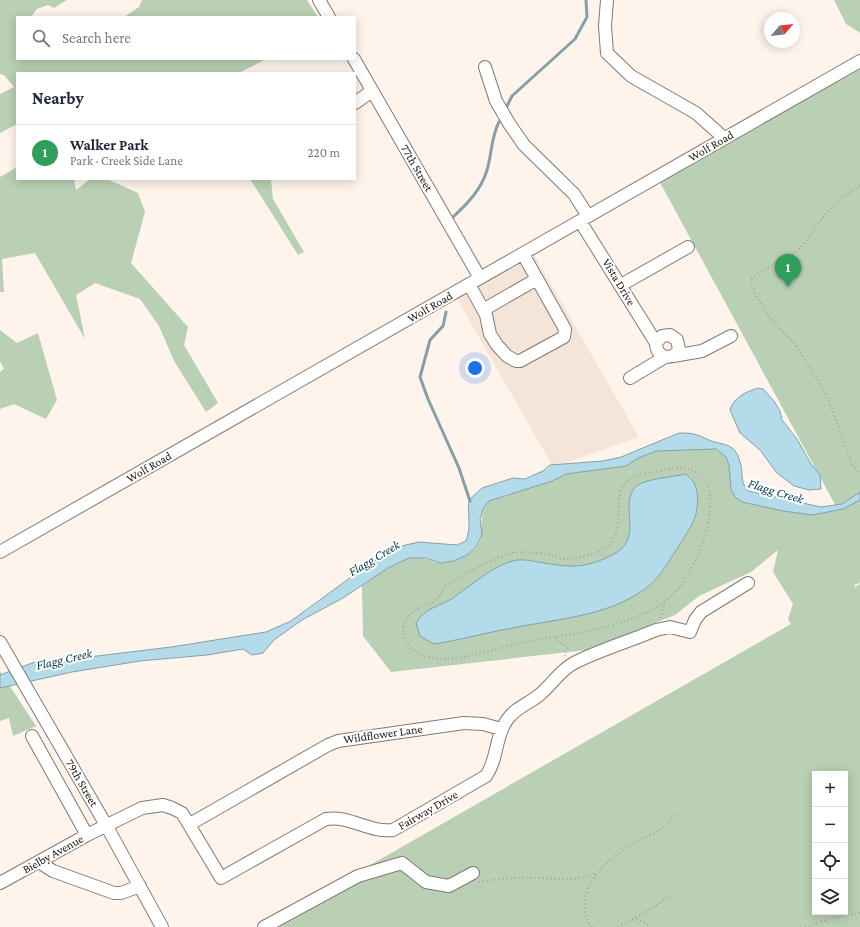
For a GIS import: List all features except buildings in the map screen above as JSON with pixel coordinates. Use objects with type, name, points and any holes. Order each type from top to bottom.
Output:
[{"type":"street","points":[[319,0],[328,16]]},
{"type":"street","points":[[607,0],[605,26],[608,53],[631,76],[696,113],[724,138]]},
{"type":"street","name":"77th Street","points":[[355,60],[480,278]]},
{"type":"street","name":"Wolf Road","points":[[0,552],[860,61]]},
{"type":"street","name":"Vista Drive","points":[[485,67],[496,100],[510,126],[524,145],[574,194],[584,218],[621,285],[656,343],[658,352],[669,357]]},
{"type":"street","points":[[356,102],[372,91]]},
{"type":"street","points":[[621,285],[688,248]]},
{"type":"street","points":[[469,284],[486,314],[490,334],[507,356],[516,362],[564,337],[565,329],[523,254]]},
{"type":"street","points":[[483,310],[537,279]]},
{"type":"street","points":[[630,378],[669,357],[679,349],[678,340],[666,334],[658,339],[656,343]]},
{"type":"street","points":[[669,357],[702,351],[731,336]]},
{"type":"street","name":"Fairway Drive","points":[[106,825],[142,808],[158,806],[177,810],[182,813],[190,824],[221,878],[326,820],[344,818],[377,830],[392,830],[486,776],[491,770],[501,729],[512,713],[540,695],[565,669],[573,663],[656,630],[670,627],[690,632],[695,620],[701,612],[748,583]]},
{"type":"street","name":"79th Street","points":[[0,642],[106,825],[162,927]]},
{"type":"street","name":"Wildflower Lane","points":[[190,824],[328,745],[338,741],[464,723],[483,724],[501,729]]},
{"type":"street","points":[[32,736],[78,816],[87,835]]},
{"type":"street","name":"Bielby Avenue","points":[[0,883],[106,825]]},
{"type":"street","points":[[39,862],[53,871],[114,893],[121,893],[140,886]]},
{"type":"street","points":[[264,927],[358,876],[402,864],[426,882],[449,886],[475,878]]},
{"type":"path","points":[[860,186],[840,198],[824,215],[812,234],[797,251],[770,265],[750,280],[757,298],[769,317],[794,343],[814,373],[828,398],[852,464],[860,474]]},
{"type":"path","points":[[671,467],[688,468],[702,476],[709,486],[711,503],[708,524],[698,558],[678,590],[665,602],[638,617],[612,625],[556,638],[528,641],[484,653],[439,659],[415,652],[403,637],[405,621],[412,612],[434,602],[440,597],[446,587],[504,554],[516,552],[540,553],[567,559],[590,554],[606,547],[617,531],[620,495],[626,481],[640,473],[656,472],[671,467]]},
{"type":"path","points":[[656,630],[665,602]]},
{"type":"path","points":[[556,638],[559,643],[564,644],[567,648],[565,669]]},
{"type":"path","points":[[475,878],[537,878],[557,880],[583,878],[596,873],[632,845],[661,830],[676,813]]},
{"type":"path","points":[[592,927],[586,918],[585,901],[588,886],[596,873]]},
{"type":"path","points":[[618,927],[643,914],[672,894]]},
{"type":"path","points":[[805,927],[831,918],[860,913]]},
{"type":"path","points":[[632,919],[639,920],[650,927]]},
{"type":"shaded area","points":[[533,253],[639,437],[553,467],[456,297]]},
{"type":"green space","points":[[0,0],[67,0],[54,8],[48,5],[37,9],[32,16],[16,16],[16,60],[264,60],[241,72],[16,72],[16,125],[0,133],[0,94],[14,87],[4,75],[0,74]]},
{"type":"green space","points":[[142,0],[307,0],[317,16],[126,16],[139,7]]},
{"type":"green space","points":[[834,0],[860,0],[860,33],[846,24]]},
{"type":"green space","points":[[860,64],[860,583],[854,585],[855,587],[860,584],[860,927],[262,927],[791,624],[788,619],[793,604],[773,572],[778,550],[751,572],[699,596],[675,615],[587,650],[391,672],[363,636],[362,586],[385,569],[397,562],[410,558],[422,558],[444,563],[460,558],[474,550],[480,542],[483,514],[489,501],[552,481],[566,474],[626,466],[638,458],[656,451],[715,449],[726,457],[729,465],[731,489],[742,502],[783,511],[812,515],[838,510],[657,177]]},
{"type":"green space","points":[[16,168],[16,180],[74,180],[76,190],[89,180],[109,180],[138,193],[145,212],[131,263],[188,327],[184,345],[218,403],[206,412],[174,361],[159,326],[140,299],[95,283],[76,295],[85,339],[35,253],[2,259],[4,292],[0,292],[0,177]]},
{"type":"green space","points":[[251,180],[271,180],[273,199],[304,252],[298,255]]},
{"type":"green space","points":[[0,330],[17,343],[38,333],[57,400],[46,419],[14,404],[0,409],[0,372],[4,369],[0,361]]},
{"type":"green space","points":[[0,671],[36,726],[13,736],[9,718],[0,721]]},
{"type":"water","points":[[758,388],[763,389],[774,401],[780,411],[782,420],[797,439],[811,464],[820,475],[821,489],[809,490],[794,486],[777,473],[760,450],[740,433],[730,410],[737,399],[749,391]]},
{"type":"water","points":[[679,433],[695,434],[732,448],[738,456],[744,484],[748,491],[821,507],[842,504],[860,492],[860,500],[843,509],[812,515],[783,511],[742,502],[735,497],[731,489],[729,465],[726,457],[716,449],[656,451],[638,458],[626,466],[566,474],[552,481],[489,501],[484,507],[480,519],[482,534],[477,546],[467,555],[454,561],[441,563],[425,558],[409,558],[388,568],[343,598],[302,620],[274,640],[263,653],[252,655],[243,649],[207,655],[140,661],[72,672],[0,688],[0,675],[35,662],[63,662],[266,632],[291,621],[362,569],[397,547],[419,542],[457,545],[466,541],[469,530],[469,500],[482,488],[513,478],[525,479],[543,471],[550,465],[603,461],[621,457]]},
{"type":"water","points":[[685,474],[690,477],[693,482],[698,497],[696,514],[693,523],[661,573],[650,585],[636,595],[606,609],[590,613],[504,629],[446,642],[434,644],[420,636],[416,623],[423,614],[453,598],[492,571],[509,562],[524,560],[563,566],[580,566],[605,559],[614,554],[623,547],[628,538],[630,529],[629,500],[632,492],[638,485],[653,480]]},
{"type":"waterway","points":[[507,106],[512,96],[575,39],[587,17],[586,0]]},
{"type":"waterway","points":[[453,217],[469,201],[481,184],[489,164],[494,134],[499,122]]},
{"type":"waterway","points":[[446,312],[443,326],[430,340],[420,377],[428,399],[459,468],[470,501]]},
{"type":"place","name":"Walker Park","points":[[788,287]]},
{"type":"water label","name":"Flagg Creek","points":[[776,491]]},
{"type":"water label","name":"Flagg Creek","points":[[374,558]]},
{"type":"water label","name":"Flagg Creek","points":[[64,659]]}]
